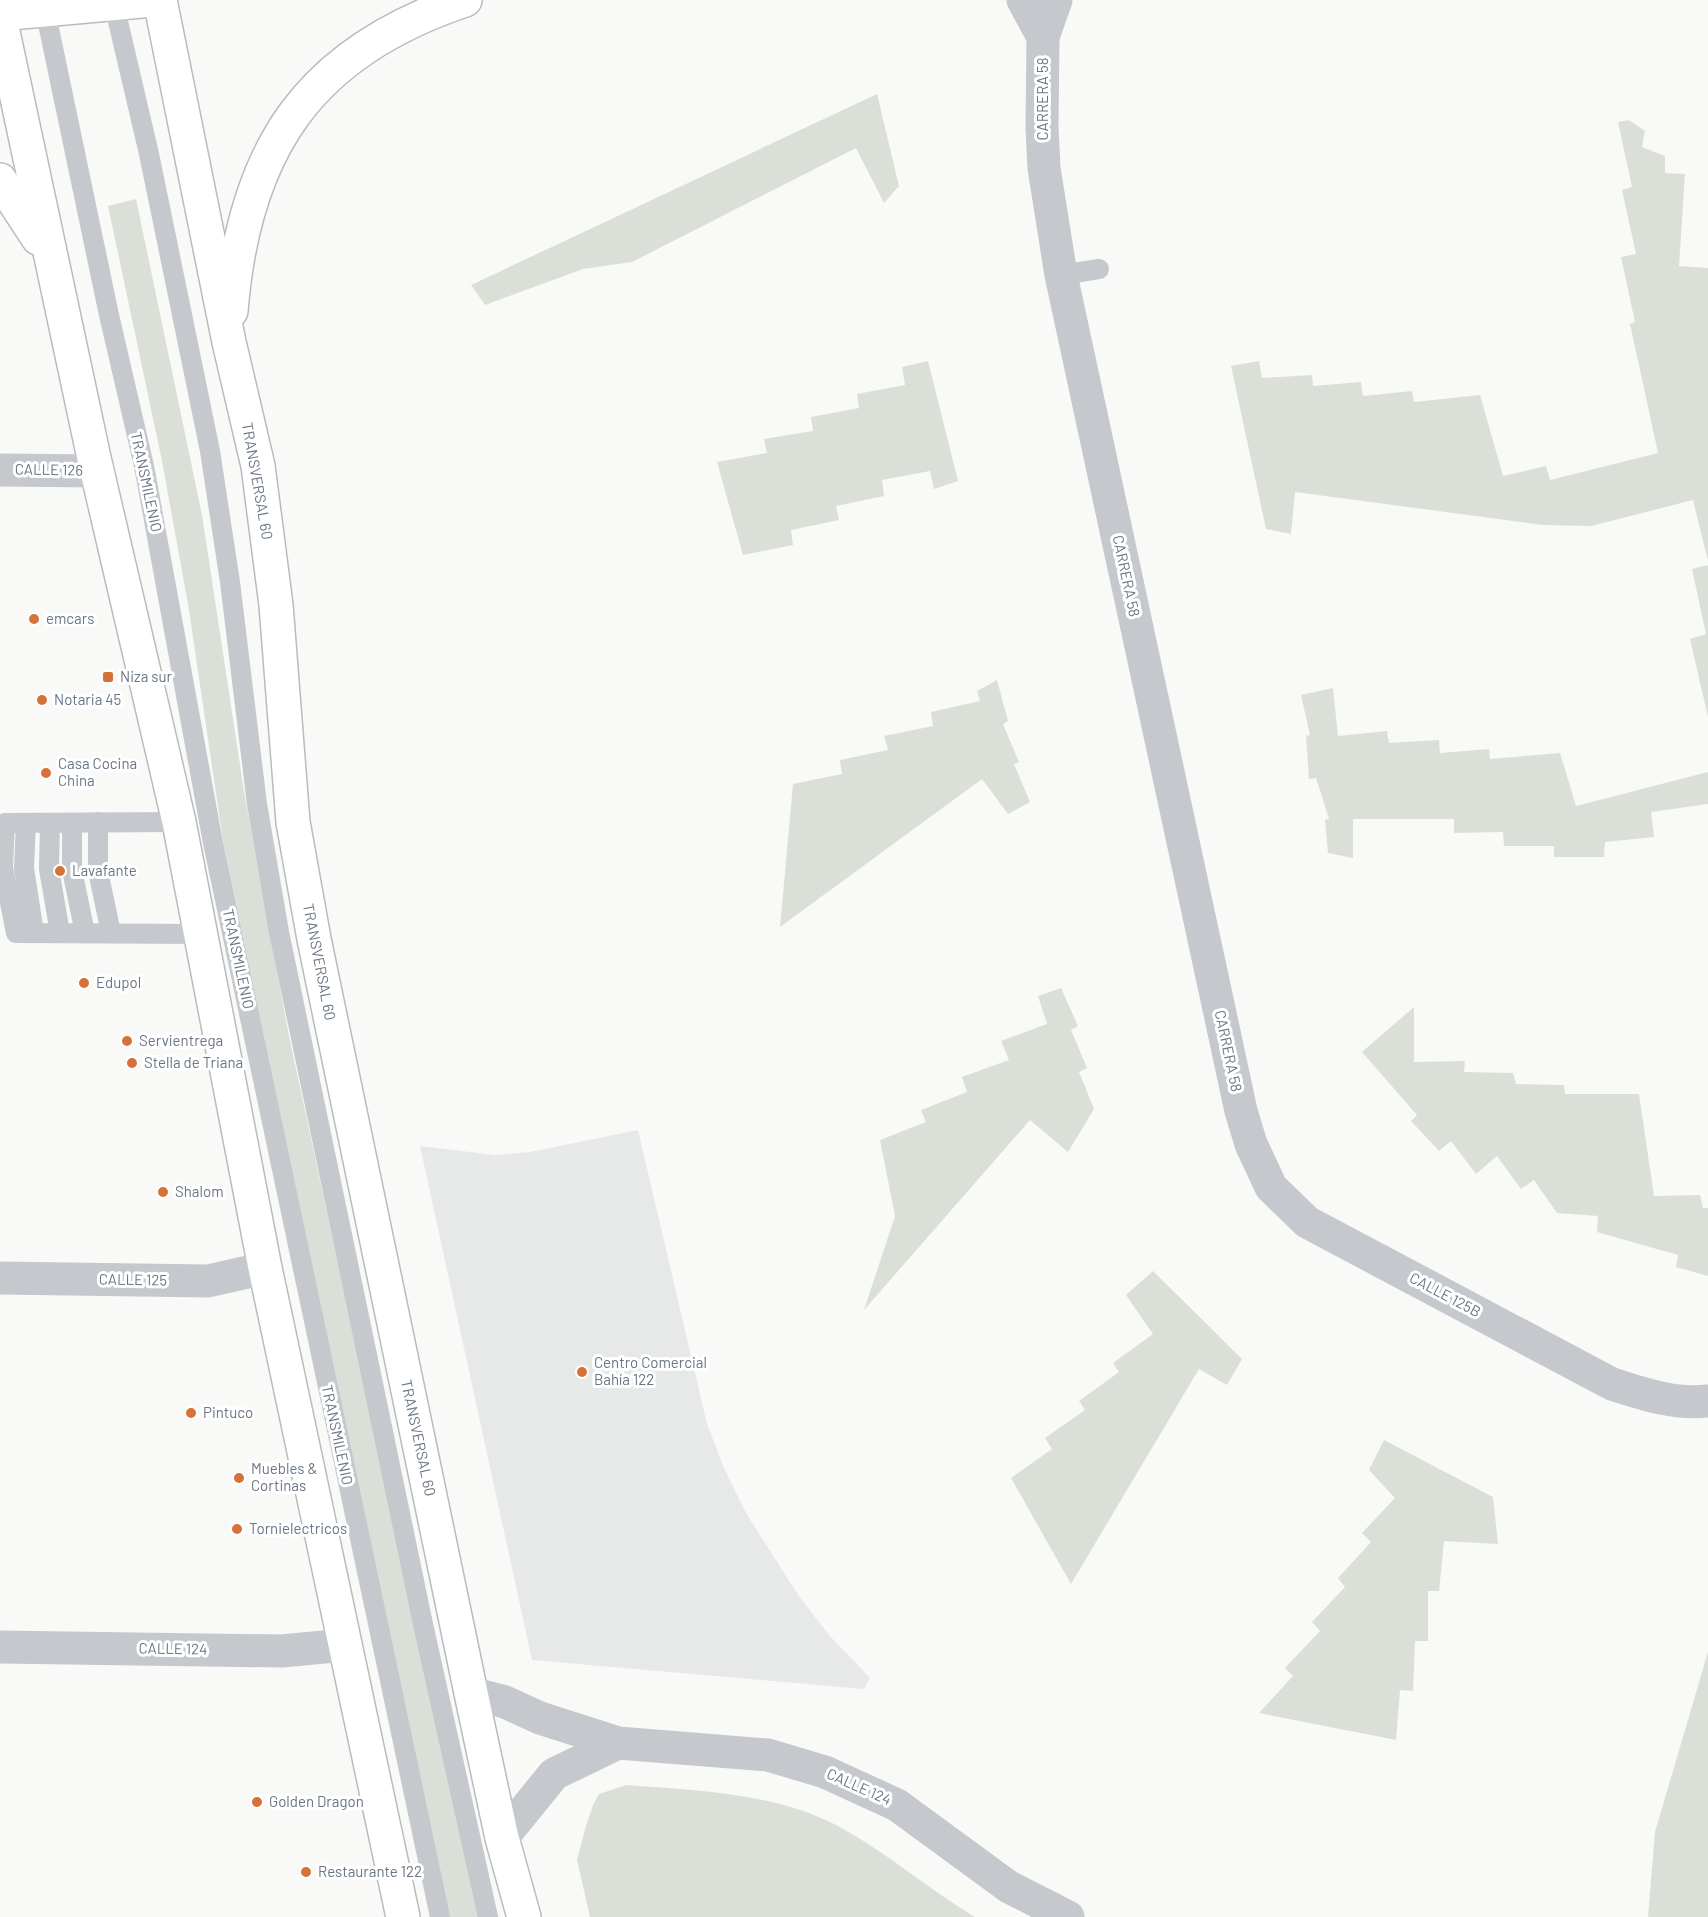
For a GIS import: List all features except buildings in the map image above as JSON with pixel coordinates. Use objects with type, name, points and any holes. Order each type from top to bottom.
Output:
[{"type":"main road","points":[[152,0],[44,5],[0,16],[98,471],[180,822],[265,1268],[403,1917]]},
{"type":"main road","name":"TRANSVERSAL 60","points":[[160,0],[229,342],[258,466],[276,605],[293,822],[314,939],[502,1838],[524,1917]]},
{"type":"main road","points":[[229,342],[234,280],[247,215],[261,170],[277,138],[326,78],[354,55],[404,23],[465,0]]},
{"type":"main road","points":[[0,180],[51,260]]},
{"type":"street","name":"CARRERA 58","points":[[1023,0],[1043,37]]},
{"type":"street","name":"CARRERA 58","points":[[1056,0],[1043,37],[1044,168],[1061,275],[1241,1111]]},
{"type":"street","name":"CALLE 126","points":[[0,470],[98,471]]},
{"type":"street","name":"CALLE 125B","points":[[1241,1111],[1251,1144],[1270,1187],[1307,1222],[1612,1384],[1652,1397],[1695,1403],[1708,1401]]},
{"type":"street","name":"CALLE 125","points":[[0,1278],[208,1281],[265,1268]]},
{"type":"street","name":"CALLE 124","points":[[0,1647],[282,1651],[345,1644]]},
{"type":"street","name":"CALLE 124","points":[[471,1693],[505,1702],[540,1718],[618,1743],[768,1755],[825,1772],[897,1805],[1010,1887],[1068,1917]]},
{"type":"street","points":[[502,1838],[554,1774],[618,1743]]},
{"type":"lane","points":[[113,2],[149,154],[210,451],[230,582],[257,804],[279,932],[423,1624],[488,1917]]},
{"type":"lane","name":"TRANSMILENIO","points":[[44,5],[109,315],[144,466],[213,843],[440,1917]]},
{"type":"lane","points":[[1061,275],[1099,269]]},
{"type":"lane","points":[[98,822],[98,871],[111,933]]},
{"type":"lane","points":[[180,822],[26,823],[24,868],[34,933],[201,934]]},
{"type":"lane","points":[[50,823],[49,869],[60,933]]},
{"type":"lane","points":[[72,823],[72,870],[85,933]]},
{"type":"shaded area","points":[[877,94],[899,186],[884,203],[856,148],[632,262],[583,269],[485,305],[471,285]]},
{"type":"shaded area","points":[[1629,120],[1645,131],[1642,147],[1665,156],[1665,173],[1685,174],[1679,266],[1708,268],[1708,561],[1693,500],[1591,526],[1543,525],[1295,492],[1291,534],[1266,529],[1231,366],[1259,361],[1262,378],[1312,375],[1313,386],[1361,382],[1363,396],[1412,391],[1414,402],[1480,395],[1503,476],[1546,466],[1550,480],[1658,453],[1630,324],[1635,322],[1621,257],[1636,254],[1622,190],[1632,187],[1618,122]]},
{"type":"shaded area","points":[[136,199],[202,515],[244,791],[288,1031],[478,1917],[449,1917],[223,841],[189,610],[162,461],[108,206]]},
{"type":"shaded area","points":[[928,361],[958,481],[934,489],[930,471],[882,480],[884,496],[836,506],[839,520],[791,530],[793,545],[743,555],[717,462],[767,453],[764,439],[813,431],[811,417],[859,408],[857,394],[905,385],[902,367]]},
{"type":"shaded area","points":[[1708,565],[1708,717],[1690,639],[1706,634],[1692,569]]},
{"type":"shaded area","points":[[997,680],[1008,721],[1003,724],[1019,762],[1014,764],[1030,802],[1008,814],[982,779],[780,927],[793,784],[842,774],[840,760],[888,750],[884,736],[933,726],[931,712],[980,701],[977,691]]},
{"type":"shaded area","points":[[1333,688],[1338,736],[1387,731],[1389,743],[1439,740],[1440,753],[1489,749],[1490,759],[1560,753],[1576,806],[1708,772],[1708,804],[1651,812],[1654,837],[1605,842],[1604,857],[1554,857],[1554,846],[1504,846],[1503,832],[1454,833],[1454,819],[1353,819],[1353,858],[1328,853],[1325,820],[1329,819],[1316,778],[1309,779],[1306,736],[1310,735],[1301,695]]},
{"type":"shaded area","points":[[1061,988],[1078,1026],[1071,1030],[1087,1068],[1079,1072],[1094,1109],[1068,1152],[1030,1120],[864,1310],[895,1216],[880,1140],[926,1122],[921,1110],[967,1092],[962,1077],[1009,1060],[1001,1041],[1047,1024],[1038,996]]},
{"type":"shaded area","points":[[1414,1007],[1414,1062],[1465,1061],[1464,1072],[1513,1073],[1516,1084],[1564,1085],[1565,1094],[1639,1094],[1654,1196],[1700,1195],[1703,1208],[1708,1208],[1708,1276],[1676,1267],[1678,1255],[1597,1232],[1598,1216],[1557,1213],[1534,1180],[1521,1189],[1497,1156],[1476,1174],[1451,1141],[1439,1151],[1411,1121],[1417,1115],[1362,1052]]},
{"type":"shaded area","name":"Centro Comercial Bahía 122","points":[[638,1130],[707,1424],[724,1468],[746,1513],[798,1595],[829,1635],[870,1678],[864,1689],[532,1660],[420,1146],[495,1155],[530,1152]]},
{"type":"shaded area","points":[[1153,1271],[1242,1359],[1227,1385],[1199,1369],[1071,1584],[1011,1478],[1052,1449],[1045,1438],[1085,1410],[1079,1401],[1119,1372],[1113,1363],[1153,1334],[1126,1295]]},
{"type":"shaded area","points":[[1384,1440],[1493,1497],[1498,1544],[1444,1541],[1439,1591],[1428,1591],[1428,1641],[1415,1641],[1413,1691],[1400,1690],[1396,1740],[1259,1713],[1293,1676],[1285,1668],[1320,1631],[1312,1622],[1345,1587],[1338,1578],[1371,1542],[1362,1533],[1395,1498],[1369,1470]]},
{"type":"shaded area","points":[[1708,1652],[1708,1917],[1648,1917],[1655,1832]]},
{"type":"shaded area","points":[[626,1785],[738,1796],[766,1801],[820,1817],[862,1840],[975,1917],[590,1917],[577,1860],[585,1829],[599,1794]]},
{"type":"place","name":"emcars","points":[[34,619]]},
{"type":"place","name":"Niza sur","points":[[108,677]]},
{"type":"place","name":"Notaria 45","points":[[42,700]]},
{"type":"place","name":"Casa Cocina China","points":[[46,773]]},
{"type":"place","name":"Lavafante","points":[[60,871]]},
{"type":"place","name":"Edupol","points":[[84,983]]},
{"type":"place","name":"Servientrega","points":[[127,1041]]},
{"type":"place","name":"Stella de Triana","points":[[132,1063]]},
{"type":"place","name":"Shalom","points":[[163,1192]]},
{"type":"place","name":"Centro Comercial Bahía 122","points":[[582,1372]]},
{"type":"place","name":"Pintuco","points":[[191,1413]]},
{"type":"place","name":"Muebles & Cortinas","points":[[239,1478]]},
{"type":"place","name":"Tornielectricos","points":[[237,1529]]},
{"type":"place","name":"Golden Dragon","points":[[257,1802]]},
{"type":"place","name":"Restaurante 122","points":[[306,1872]]}]
